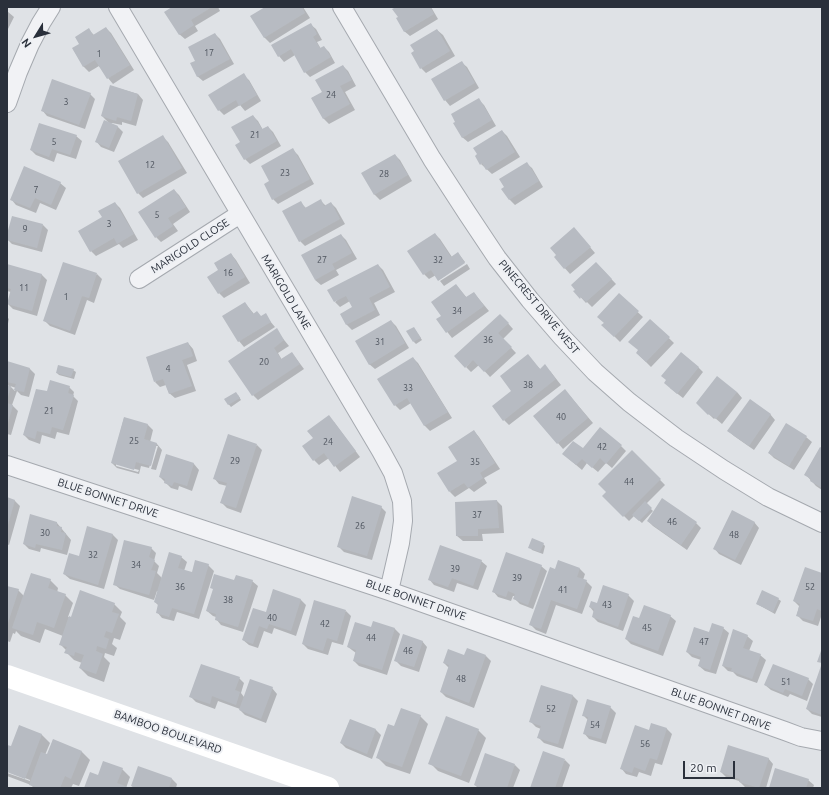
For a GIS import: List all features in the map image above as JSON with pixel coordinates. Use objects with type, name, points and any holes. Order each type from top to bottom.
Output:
[{"type":"main road","name":"BAMBOO BOULEVARD","points":[[7,676],[328,788]]},
{"type":"street","points":[[7,103],[30,44],[51,7]]},
{"type":"street","name":"MARIGOLD LANE","points":[[118,7],[393,473],[402,501],[403,521],[390,591]]},
{"type":"street","name":"PINECREST DRIVE WEST","points":[[342,7],[428,153],[497,258],[530,300],[562,337],[595,372],[629,402],[676,438],[762,493],[822,524]]},
{"type":"street","name":"MARIGOLD CLOSE","points":[[139,279],[240,214]]},
{"type":"street","name":"BLUE BONNET DRIVE","points":[[7,465],[390,591],[785,731],[822,741]]},
{"type":"building","points":[[172,7],[212,7],[191,20],[194,25],[179,35],[164,12]]},
{"type":"building","points":[[265,7],[302,7],[305,13],[264,38],[250,16]]},
{"type":"building","points":[[396,7],[430,7],[434,14],[404,32],[396,18],[398,17],[392,9]]},
{"type":"building","points":[[311,23],[317,34],[313,37],[320,48],[324,46],[331,57],[304,73],[291,49],[278,57],[271,45]]},
{"type":"building","points":[[106,27],[130,65],[107,79],[95,60],[83,67],[72,48],[79,44],[75,37],[89,28],[93,35]]},
{"type":"building","points":[[437,29],[450,51],[420,69],[411,53],[414,51],[410,45]]},
{"type":"building","points":[[215,33],[230,59],[197,77],[190,63],[195,61],[188,47]]},
{"type":"building","points":[[462,61],[475,83],[444,101],[431,79]]},
{"type":"building","points":[[343,65],[352,80],[340,86],[350,104],[323,119],[311,98],[322,92],[315,80]]},
{"type":"building","points":[[244,73],[257,95],[239,106],[236,100],[218,111],[208,95]]},
{"type":"building","points":[[52,79],[91,93],[79,125],[41,111]]},
{"type":"building","points":[[110,85],[138,94],[131,121],[117,117],[116,121],[101,116]]},
{"type":"building","points":[[479,98],[492,120],[462,138],[453,123],[455,122],[451,114]]},
{"type":"building","points":[[253,115],[262,129],[268,126],[277,141],[244,160],[235,145],[240,142],[231,127]]},
{"type":"building","points":[[104,120],[118,126],[109,148],[95,142]]},
{"type":"building","points":[[39,123],[77,135],[70,155],[52,149],[49,157],[30,150]]},
{"type":"building","points":[[502,130],[515,152],[486,170],[482,163],[480,165],[475,156],[477,154],[473,148]]},
{"type":"building","points":[[163,135],[182,168],[137,194],[118,161]]},
{"type":"building","points":[[293,148],[310,179],[272,200],[264,184],[269,181],[261,166]]},
{"type":"building","points":[[395,154],[408,175],[374,195],[361,173]]},
{"type":"building","points":[[527,162],[539,181],[509,200],[501,189],[504,187],[499,179]]},
{"type":"building","points":[[24,166],[61,182],[51,205],[35,198],[30,208],[10,200]]},
{"type":"building","points":[[174,189],[186,207],[168,218],[173,226],[155,238],[138,212]]},
{"type":"building","points":[[321,199],[324,206],[331,202],[340,219],[299,242],[282,211],[301,201],[305,208]]},
{"type":"building","points":[[115,202],[134,234],[117,244],[114,238],[90,252],[78,231],[102,217],[98,211]]},
{"type":"building","points":[[12,216],[43,224],[37,248],[7,240],[7,234]]},
{"type":"building","points":[[574,227],[591,247],[564,269],[554,257],[556,255],[550,248]]},
{"type":"building","points":[[435,233],[451,257],[458,252],[465,263],[438,281],[431,270],[423,275],[407,251]]},
{"type":"building","points":[[341,234],[352,253],[332,264],[335,269],[315,280],[301,255]]},
{"type":"building","points":[[231,253],[245,277],[218,294],[207,277],[218,270],[214,263]]},
{"type":"building","points":[[63,262],[97,273],[89,298],[82,296],[70,331],[43,321]]},
{"type":"building","points":[[596,262],[612,279],[586,302],[581,297],[580,299],[573,291],[575,290],[571,285]]},
{"type":"building","points":[[7,264],[42,274],[32,311],[7,304],[11,289],[7,288]]},
{"type":"building","points":[[378,264],[390,287],[369,298],[375,310],[346,325],[340,314],[352,307],[346,296],[334,302],[327,290]]},
{"type":"building","points":[[456,284],[466,297],[474,292],[484,306],[446,333],[436,319],[441,316],[431,302]]},
{"type":"building","points":[[619,293],[639,311],[614,337],[601,325],[604,323],[597,317]]},
{"type":"building","points":[[245,302],[253,314],[257,311],[261,316],[266,313],[271,322],[238,342],[222,316]]},
{"type":"building","points":[[500,314],[509,323],[498,333],[512,347],[484,372],[473,360],[465,368],[454,356]]},
{"type":"building","points":[[650,319],[670,337],[646,362],[636,353],[638,350],[628,342]]},
{"type":"building","points":[[391,320],[405,343],[369,365],[355,341]]},
{"type":"building","points":[[414,327],[421,338],[413,342],[406,331]]},
{"type":"building","points":[[277,328],[284,340],[274,348],[281,359],[292,352],[300,364],[252,396],[228,361]]},
{"type":"building","points":[[188,342],[193,356],[182,360],[192,386],[169,394],[163,379],[154,382],[146,357]]},
{"type":"building","points":[[681,352],[699,367],[677,394],[664,383],[666,380],[661,376]]},
{"type":"building","points":[[528,354],[540,369],[545,364],[556,379],[503,421],[492,406],[511,391],[500,376]]},
{"type":"building","points":[[413,357],[448,412],[424,426],[407,398],[394,406],[377,379]]},
{"type":"building","points":[[7,361],[30,368],[24,392],[14,390],[16,384],[7,382]]},
{"type":"building","points":[[58,365],[74,369],[71,377],[56,373]]},
{"type":"building","points":[[717,376],[737,392],[716,419],[709,414],[708,415],[696,403]]},
{"type":"building","points":[[50,380],[70,386],[68,393],[74,395],[63,430],[52,427],[50,434],[37,431],[35,439],[23,435],[36,389],[47,391]]},
{"type":"building","points":[[7,385],[11,386],[7,400]]},
{"type":"building","points":[[565,389],[588,418],[557,444],[533,416]]},
{"type":"building","points":[[236,392],[240,398],[228,405],[224,399]]},
{"type":"building","points":[[750,399],[771,414],[749,446],[727,431]]},
{"type":"building","points":[[7,403],[13,405],[7,426]]},
{"type":"building","points":[[329,415],[356,451],[334,467],[324,453],[313,461],[302,446],[313,438],[307,431]]},
{"type":"building","points":[[124,417],[148,424],[144,439],[157,443],[151,466],[136,462],[134,470],[111,463]]},
{"type":"building","points":[[786,423],[807,436],[789,466],[768,453]]},
{"type":"building","points":[[600,427],[622,445],[606,464],[600,458],[592,468],[582,459],[576,465],[562,454],[573,441],[583,448]]},
{"type":"building","points":[[474,430],[495,463],[480,473],[483,478],[468,488],[464,483],[449,492],[437,473],[457,461],[448,447]]},
{"type":"building","points":[[228,434],[257,444],[236,508],[220,503],[227,483],[213,479]]},
{"type":"building","points":[[820,447],[822,448],[822,488],[810,481],[811,479],[804,475]]},
{"type":"building","points":[[632,450],[661,479],[623,517],[602,496],[606,492],[598,484]]},
{"type":"building","points":[[166,454],[194,463],[187,486],[174,482],[172,486],[164,483],[165,479],[159,477]]},
{"type":"building","points":[[352,496],[382,506],[367,556],[337,547]]},
{"type":"building","points":[[7,497],[15,500],[7,528]]},
{"type":"building","points":[[662,498],[697,522],[681,545],[647,521]]},
{"type":"building","points":[[497,500],[499,528],[478,529],[478,536],[456,536],[455,502]]},
{"type":"building","points":[[645,501],[652,508],[639,521],[632,515]]},
{"type":"building","points":[[732,510],[755,522],[735,560],[713,549]]},
{"type":"building","points":[[30,514],[57,522],[57,526],[62,527],[61,532],[66,533],[62,550],[36,544],[35,548],[23,544]]},
{"type":"building","points":[[87,526],[113,534],[98,585],[63,574],[69,553],[79,556]]},
{"type":"building","points":[[532,538],[544,543],[540,552],[528,548]]},
{"type":"building","points":[[124,540],[152,547],[149,557],[155,560],[151,570],[156,571],[149,595],[113,585]]},
{"type":"building","points":[[440,545],[482,560],[473,586],[452,578],[448,587],[428,580]]},
{"type":"building","points":[[169,552],[182,556],[178,568],[192,572],[195,560],[209,564],[194,614],[172,608],[169,617],[156,613],[158,604],[154,602]]},
{"type":"building","points":[[506,552],[542,565],[528,605],[513,599],[515,594],[508,591],[506,597],[492,592]]},
{"type":"building","points":[[558,560],[580,568],[577,577],[587,580],[577,609],[551,600],[541,629],[529,625],[550,567],[555,569]]},
{"type":"building","points":[[805,567],[822,573],[822,611],[817,609],[813,621],[796,616],[800,604],[793,601]]},
{"type":"building","points":[[31,573],[51,579],[48,588],[66,594],[54,628],[37,622],[33,635],[12,628]]},
{"type":"building","points":[[214,574],[234,580],[236,575],[253,580],[238,627],[215,620],[216,614],[206,611],[213,589],[210,588]]},
{"type":"building","points":[[603,585],[629,594],[618,627],[592,617],[594,609],[589,607],[591,601],[597,603]]},
{"type":"building","points":[[7,586],[19,589],[7,626]]},
{"type":"building","points":[[273,589],[301,599],[291,631],[269,624],[267,629],[259,626],[253,644],[242,640],[253,608],[266,612]]},
{"type":"building","points":[[80,590],[115,603],[112,612],[119,614],[112,633],[106,631],[104,637],[109,639],[106,649],[97,646],[96,651],[103,654],[96,674],[79,668],[84,655],[75,652],[74,656],[64,653],[67,647],[59,645],[69,616],[71,617]]},
{"type":"building","points":[[762,590],[779,598],[773,612],[756,604]]},
{"type":"building","points":[[314,600],[346,610],[337,641],[327,638],[323,651],[302,644]]},
{"type":"building","points":[[644,605],[671,615],[658,651],[625,639],[633,616],[639,618]]},
{"type":"building","points":[[373,621],[395,628],[382,670],[353,661],[356,650],[347,647],[355,622],[371,627]]},
{"type":"building","points":[[712,623],[724,627],[710,670],[698,666],[701,657],[686,652],[694,627],[709,632]]},
{"type":"building","points":[[733,629],[748,635],[743,648],[761,654],[752,679],[731,671],[732,668],[722,666]]},
{"type":"building","points":[[403,634],[423,641],[414,667],[394,661]]},
{"type":"building","points":[[467,648],[486,655],[469,703],[440,692],[449,665],[443,663],[448,649],[464,655]]},
{"type":"building","points":[[822,648],[822,663],[817,662]]},
{"type":"building","points":[[822,663],[822,715],[806,709]]},
{"type":"building","points":[[201,664],[240,677],[235,690],[240,692],[236,705],[212,696],[210,704],[189,697]]},
{"type":"building","points":[[773,664],[809,678],[802,696],[785,689],[783,693],[764,685]]},
{"type":"building","points":[[250,679],[273,687],[261,719],[239,710]]},
{"type":"building","points":[[541,685],[573,695],[558,744],[537,738],[541,726],[529,722]]},
{"type":"building","points":[[587,699],[611,706],[601,739],[583,734],[588,717],[582,716]]},
{"type":"building","points":[[401,708],[421,715],[402,767],[376,758],[388,724],[394,726]]},
{"type":"building","points":[[446,716],[479,729],[461,776],[428,764]]},
{"type":"building","points":[[350,719],[376,729],[367,754],[340,743]]},
{"type":"building","points":[[651,723],[667,728],[657,760],[650,758],[645,771],[634,767],[632,773],[620,769],[635,725],[649,730]]},
{"type":"building","points":[[19,725],[42,734],[25,779],[7,772],[7,745],[11,746]]},
{"type":"building","points":[[53,739],[82,751],[71,779],[65,776],[60,788],[38,788],[29,785],[41,752],[47,754]]},
{"type":"building","points":[[728,745],[769,758],[759,788],[739,782],[740,779],[720,772]]},
{"type":"building","points":[[543,751],[565,759],[555,788],[530,788]]},
{"type":"building","points":[[485,753],[515,764],[507,788],[481,788],[474,785]]},
{"type":"building","points":[[103,761],[123,768],[117,783],[130,788],[84,788],[90,772],[98,775]]},
{"type":"building","points":[[138,766],[172,778],[169,788],[136,788],[131,786]]},
{"type":"building","points":[[775,768],[809,779],[806,788],[769,788]]}]
